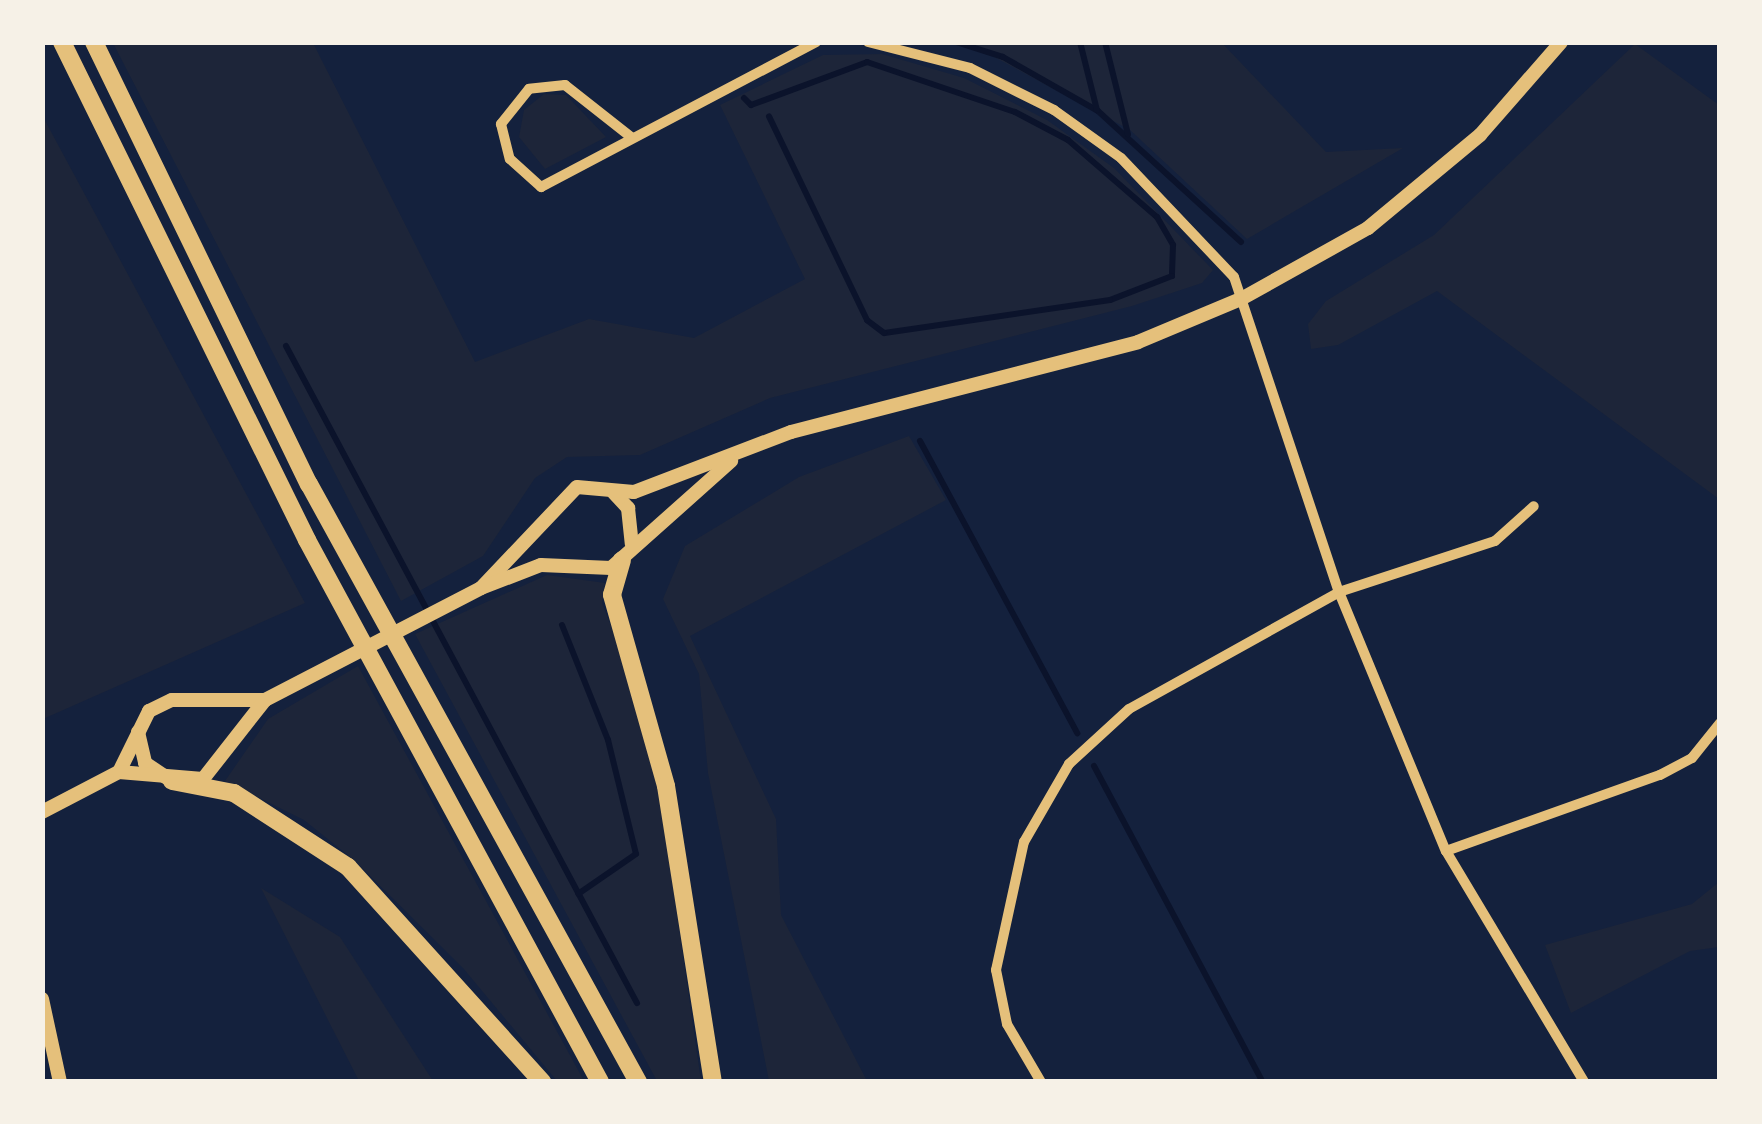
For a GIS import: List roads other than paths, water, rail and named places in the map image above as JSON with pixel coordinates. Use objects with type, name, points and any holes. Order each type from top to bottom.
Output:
[{"type":"highway","points":[[62,42],[308,540],[600,1082]]},
{"type":"highway","points":[[94,42],[309,484],[638,1082]]},
{"type":"highway","points":[[622,560],[612,595],[666,786],[713,1082]]},
{"type":"highway","points":[[172,781],[234,793],[348,866],[542,1082]]},
{"type":"street","points":[[631,137],[564,85],[529,89],[501,124],[510,159],[541,187],[816,42]]},
{"type":"street","points":[[868,42],[970,68],[1054,110],[1121,158],[1234,276],[1339,592],[1446,851],[1584,1082]]},
{"type":"street","points":[[614,493],[743,452],[1138,342],[1241,299],[1368,228],[1480,134],[1561,42]]},
{"type":"street","points":[[42,812],[119,772],[172,781],[211,772],[265,700],[477,590],[540,565],[595,570],[622,560],[632,544],[743,452]]},
{"type":"street","points":[[477,590],[566,492],[589,485],[614,493],[628,508],[632,544]]},
{"type":"street","points":[[1040,1082],[1006,1024],[996,970],[1035,811],[1129,710],[1339,592],[1496,541],[1534,506]]},
{"type":"street","points":[[119,772],[149,711],[172,700],[265,700]]},
{"type":"street","points":[[1446,851],[1660,774],[1692,758],[1720,723]]},
{"type":"street","points":[[138,732],[145,763],[172,781]]},
{"type":"street","points":[[42,999],[60,1082]]},
{"type":"waterway","points":[[956,42],[1003,57],[1098,111],[1241,242]]},
{"type":"waterway","points":[[1080,42],[1097,110]]},
{"type":"waterway","points":[[1105,42],[1128,134]]},
{"type":"waterway","points":[[744,98],[751,105],[867,62],[1015,112],[1068,140],[1157,217],[1173,245],[1172,276],[1110,300],[884,333],[867,320],[769,116]]},
{"type":"waterway","points":[[286,346],[637,1003]]},
{"type":"waterway","points":[[920,441],[1077,733]]},
{"type":"waterway","points":[[562,625],[608,740],[636,854],[578,894]]},
{"type":"waterway","points":[[1094,766],[1263,1082]]}]
